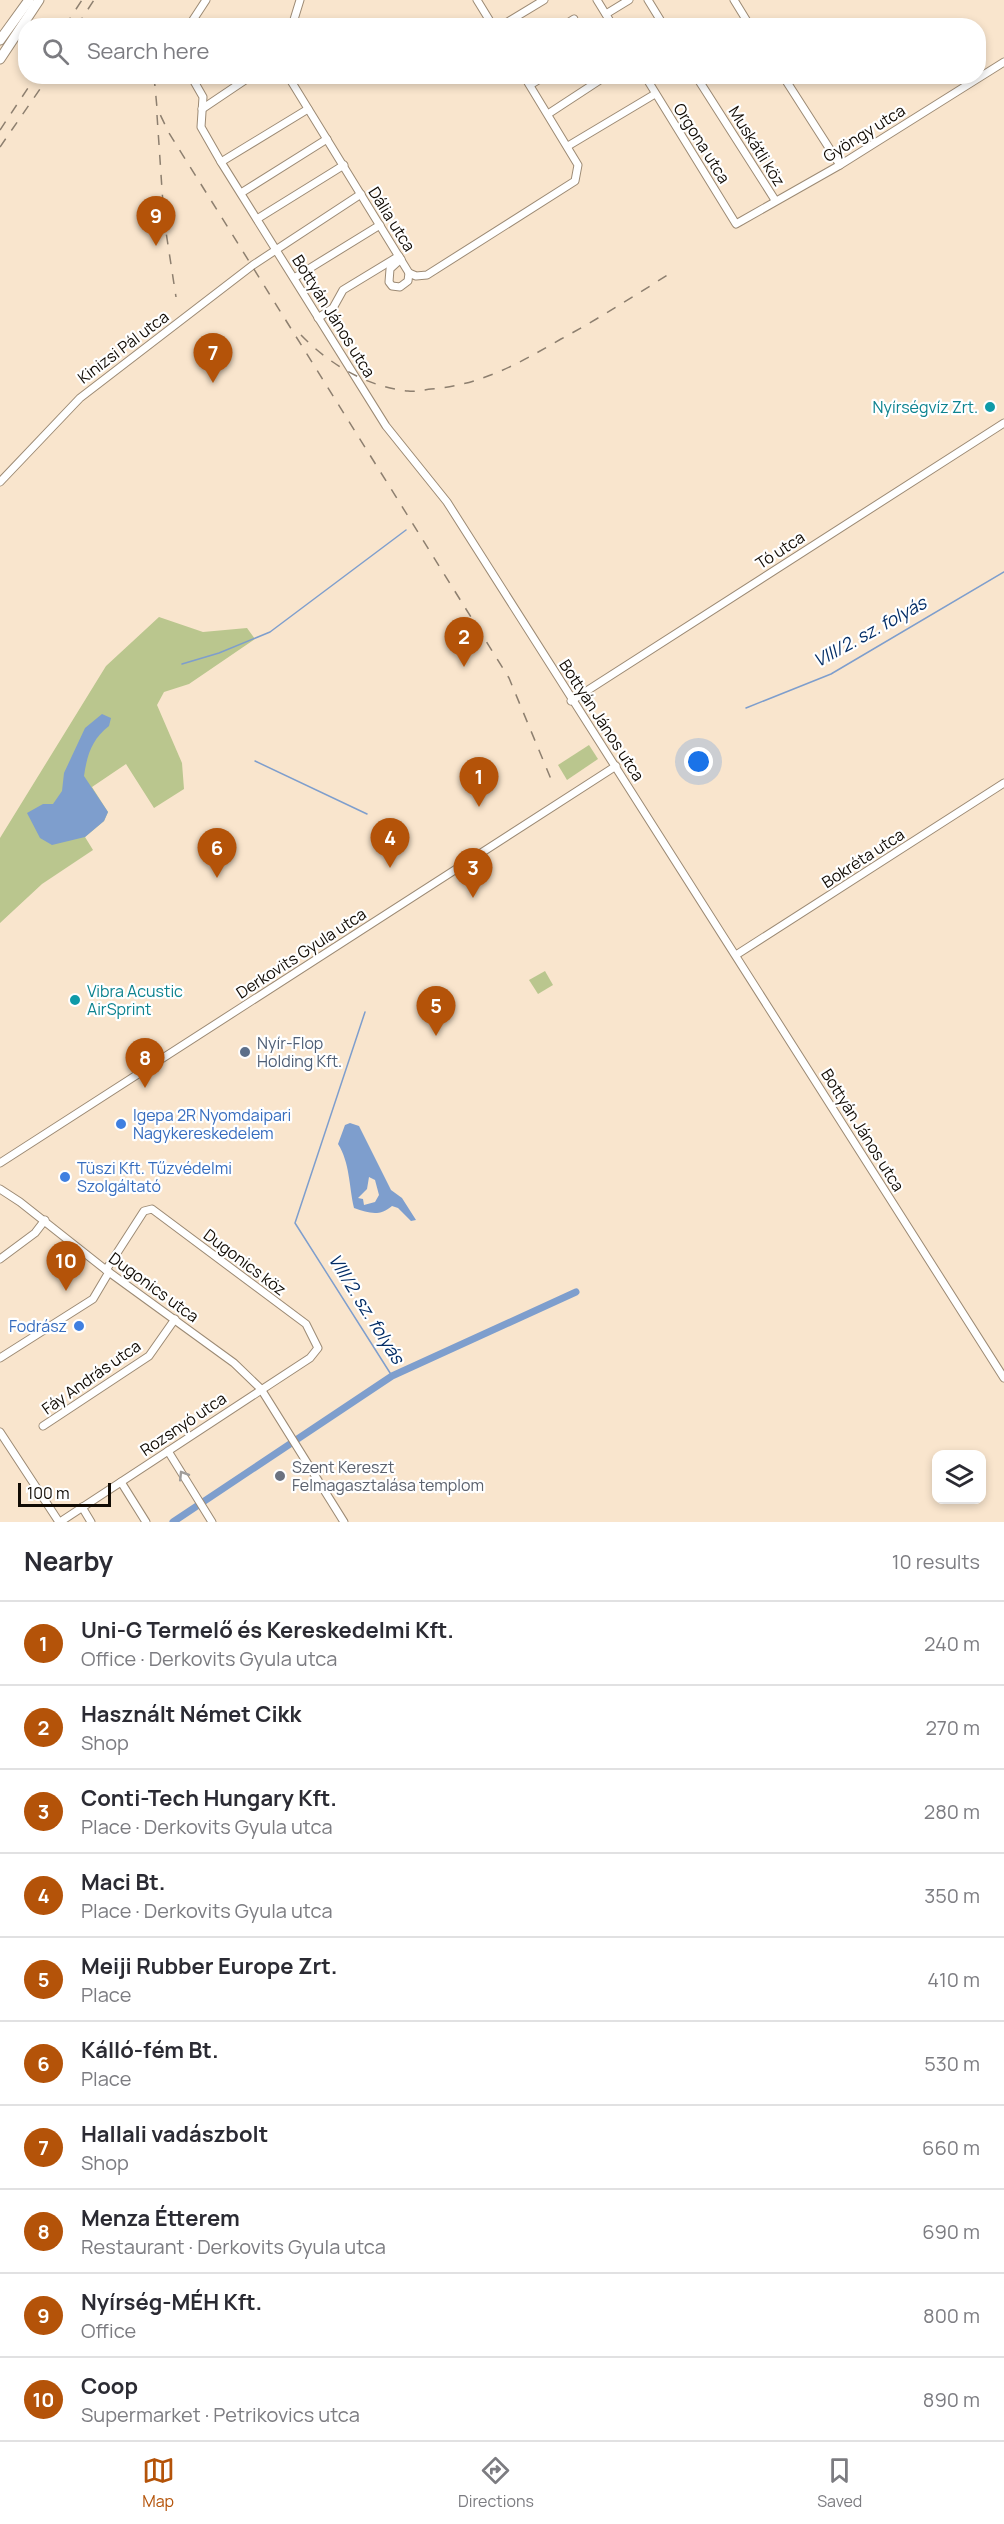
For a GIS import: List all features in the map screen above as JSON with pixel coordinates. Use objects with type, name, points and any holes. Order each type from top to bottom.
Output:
[{"type":"main road","points":[[0,40],[28,0]]},
{"type":"main road","points":[[27,18],[39,0]]},
{"type":"main road","points":[[0,59],[18,32]]},
{"type":"street","points":[[194,18],[206,0]]},
{"type":"street","points":[[294,18],[300,0]]},
{"type":"street","points":[[514,18],[544,0]]},
{"type":"street","points":[[597,0],[608,18]]},
{"type":"street","points":[[606,14],[629,0]]},
{"type":"street","points":[[648,0],[659,18]]},
{"type":"street","points":[[734,0],[745,18]]},
{"type":"street","points":[[479,1],[489,18]]},
{"type":"street","name":"Gyöngy utca","points":[[986,73],[1004,62]]},
{"type":"street","name":"Bottyán János utca","points":[[196,84],[203,97],[201,127],[256,219],[277,249],[386,426],[447,502],[1004,1378]]},
{"type":"street","points":[[202,109],[239,84]]},
{"type":"street","name":"Dália utca","points":[[293,84],[410,273],[416,276],[428,275],[575,181],[578,165],[568,146]]},
{"type":"street","points":[[533,84],[530,86],[568,146],[655,94]]},
{"type":"street","points":[[548,114],[594,84]]},
{"type":"street","name":"Orgona utca","points":[[649,84],[736,224]]},
{"type":"street","name":"Muskátli köz","points":[[701,84],[775,200]]},
{"type":"street","points":[[788,84],[840,165]]},
{"type":"street","name":"Gyöngy utca","points":[[736,224],[840,165],[969,84]]},
{"type":"street","points":[[221,162],[308,109]]},
{"type":"street","points":[[241,193],[327,139]]},
{"type":"street","points":[[256,219],[344,165]]},
{"type":"street","name":"Kinizsi Pál utca","points":[[0,482],[80,398],[277,249],[361,194]]},
{"type":"street","points":[[294,278],[380,225]]},
{"type":"street","points":[[400,257],[390,269],[389,282],[392,286],[400,287],[408,281],[410,273]]},
{"type":"street","points":[[318,318],[333,308],[343,291],[400,257]]},
{"type":"street","name":"Tó utca","points":[[572,701],[1004,423]]},
{"type":"street","name":"Derkovits Gyula utca","points":[[0,1163],[616,766]]},
{"type":"street","name":"Bokréta utca","points":[[736,955],[1004,783]]},
{"type":"street","name":"Dugonics utca","points":[[0,1190],[45,1220],[108,1271],[234,1363],[261,1389],[344,1522]]},
{"type":"street","name":"Dugonics köz","points":[[108,1271],[144,1211],[152,1209],[294,1315],[310,1330],[317,1344],[317,1352],[261,1389]]},
{"type":"street","points":[[0,1259],[35,1233],[45,1220]]},
{"type":"street","points":[[0,1358],[93,1299],[108,1271]]},
{"type":"street","name":"Fáy András utca","points":[[43,1426],[148,1356],[175,1319]]},
{"type":"street","name":"Rozsnyó utca","points":[[60,1522],[261,1389]]},
{"type":"street","points":[[0,1432],[60,1522]]},
{"type":"street","points":[[168,1451],[212,1522]]},
{"type":"street","points":[[121,1482],[146,1522]]},
{"type":"street","points":[[82,1508],[91,1522]]},
{"type":"green space","points":[[159,617],[203,632],[247,628],[255,639],[189,684],[164,692],[157,705],[182,763],[184,789],[154,808],[126,764],[92,787],[108,812],[104,821],[85,837],[93,850],[42,884],[0,923],[0,838],[106,666]]},
{"type":"green space","points":[[589,745],[598,759],[567,780],[558,765]]},
{"type":"green space","points":[[545,971],[553,985],[538,994],[529,980]]},
{"type":"water","points":[[102,714],[111,718],[109,726],[98,736],[91,748],[84,776],[108,812],[104,821],[85,837],[52,845],[40,838],[27,813],[43,804],[53,804],[62,791],[64,773],[85,728]]},
{"type":"water","points":[[350,1123],[359,1126],[391,1190],[402,1198],[416,1220],[411,1221],[398,1208],[392,1206],[378,1213],[354,1208],[347,1167],[338,1144],[345,1125]],"holes":[[[369,1177],[375,1180],[379,1195],[375,1202],[364,1205],[363,1199],[358,1198],[367,1189]]]},
{"type":"waterway","points":[[182,664],[219,653],[270,632],[406,530]]},
{"type":"waterway","name":"VIII/2. sz. folyás","points":[[746,708],[831,674],[1004,572]]},
{"type":"waterway","points":[[255,761],[367,814]]},
{"type":"waterway","name":"VIII/2. sz. folyás","points":[[365,1012],[295,1223],[392,1376]]},
{"type":"waterway","name":"VIII/2. sz. folyás","points":[[173,1522],[392,1376],[576,1292]]},
{"type":"railway","points":[[70,18],[82,0]]},
{"type":"railway","points":[[82,18],[94,0]]},
{"type":"railway","points":[[0,130],[31,84]]},
{"type":"railway","points":[[0,147],[43,84]]},
{"type":"railway","points":[[155,84],[157,108],[169,133],[509,678],[553,784]]},
{"type":"railway","points":[[157,115],[164,219],[176,297]]},
{"type":"railway","points":[[301,335],[336,364],[378,385],[411,391],[449,387],[483,378],[530,357],[674,271]]},
{"type":"place","name":"Nyírség-MÉH Kft.","points":[[156,246]]},
{"type":"place","name":"Hallali vadászbolt","points":[[213,383]]},
{"type":"place","name":"Nyírségvíz Zrt.","points":[[990,407]]},
{"type":"place","name":"Használt Német Cikk","points":[[464,667]]},
{"type":"place","name":"Uni-G Termelő és Kereskedelmi Kft.","points":[[479,807]]},
{"type":"place","name":"Maci Bt.","points":[[390,868]]},
{"type":"place","name":"Kálló-fém Bt.","points":[[217,878]]},
{"type":"place","name":"Conti-Tech Hungary Kft.","points":[[473,898]]},
{"type":"place","name":"Vibra Acustic AirSprint","points":[[75,1000]]},
{"type":"place","name":"Meiji Rubber Europe Zrt.","points":[[436,1036]]},
{"type":"place","name":"Nyír-Flop Holding Kft.","points":[[245,1052]]},
{"type":"place","name":"Menza Étterem","points":[[145,1088]]},
{"type":"place","name":"Igepa 2R Nyomdaipari Nagykereskedelem","points":[[121,1124]]},
{"type":"place","name":"Tüszi Kft. Tűzvédelmi Szolgáltató","points":[[65,1177]]},
{"type":"place","name":"Coop","points":[[66,1291]]},
{"type":"place","name":"Fodrász","points":[[79,1326]]},
{"type":"place","name":"Szent Kereszt Felmagasztalása templom","points":[[280,1476]]}]
